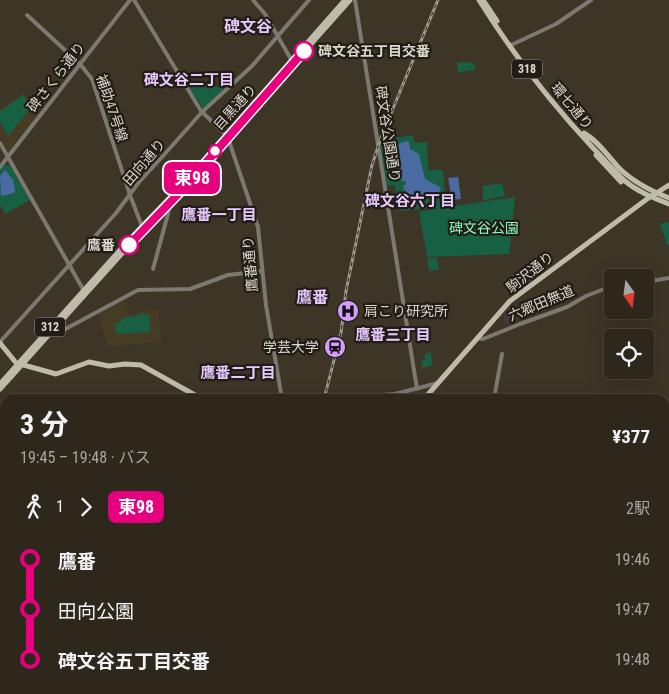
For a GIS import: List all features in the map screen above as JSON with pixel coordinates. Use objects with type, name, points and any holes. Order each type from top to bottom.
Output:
[{"type":"main road","name":"目黒通り","points":[[142,229],[167,206],[345,0]]},
{"type":"main road","name":"目黒通り","points":[[0,389],[20,364],[350,0]]},
{"type":"main road","name":"環七通り","points":[[479,0],[511,46],[583,135],[636,187],[668,201]]},
{"type":"main road","name":"環七通り","points":[[483,0],[511,46]]},
{"type":"main road","points":[[583,135],[592,138],[620,168],[638,183],[656,192],[668,201]]},
{"type":"main road","points":[[583,135],[585,143],[613,174],[630,189],[646,199],[663,205]]},
{"type":"main road","points":[[668,186],[668,201]]},
{"type":"main road","name":"駒沢通り","points":[[428,394],[516,296],[646,199],[668,186]]},
{"type":"main road","points":[[663,205],[661,199],[668,201]]},
{"type":"main road","points":[[663,205],[668,201]]},
{"type":"main road","name":"目黒通り","points":[[0,384],[48,336],[85,292]]},
{"type":"main road","points":[[0,343],[20,364],[53,374],[62,373],[89,362],[108,366],[142,365],[193,394]]},
{"type":"street","name":"碑さくら通り","points":[[0,167],[130,0]]},
{"type":"street","name":"鷹番通り","points":[[134,0],[202,112],[229,141],[258,226],[268,319],[281,394]]},
{"type":"street","points":[[253,0],[265,14],[291,61]]},
{"type":"street","name":"田向通り","points":[[0,343],[70,266],[116,213],[139,182],[202,112],[252,66],[309,0]]},
{"type":"street","name":"碑文谷公園通り","points":[[355,0],[417,389]]},
{"type":"street","points":[[511,46],[556,24],[591,0]]},
{"type":"street","name":"補助47号線","points":[[27,15],[80,64],[92,78],[142,229]]},
{"type":"street","points":[[0,143],[85,292]]},
{"type":"street","points":[[152,269],[168,214],[167,206]]},
{"type":"street","points":[[48,336],[56,334],[138,290],[190,289],[228,275],[262,270]]},
{"type":"street","points":[[654,280],[669,278]]},
{"type":"street","name":"六郷田無道","points":[[478,338],[483,339],[567,306],[604,289]]},
{"type":"street","points":[[495,394],[502,354]]},
{"type":"street","points":[[395,394],[438,382]]},
{"type":"shaded area","points":[[23,93],[38,116],[9,152],[0,137],[0,109]]},
{"type":"shaded area","points":[[124,300],[130,315],[158,309],[161,342],[108,347],[98,314]]},
{"type":"shaded area","points":[[510,307],[511,323],[504,323],[505,312]]},
{"type":"green space","points":[[457,62],[474,63],[475,70],[458,72]]},
{"type":"green space","points":[[199,80],[224,89],[203,108],[188,87]]},
{"type":"green space","points":[[23,95],[31,107],[8,136],[0,122],[0,111]]},
{"type":"green space","points":[[413,135],[414,143],[427,142],[428,170],[443,170],[446,207],[515,197],[509,254],[427,257],[419,212],[438,208],[399,211],[395,185],[387,186],[379,150],[384,140]]},
{"type":"green space","points":[[4,165],[10,165],[30,200],[5,214],[0,205],[0,170]]},
{"type":"green space","name":"碑文谷公園","points":[[502,183],[505,196],[483,200],[483,186]]},
{"type":"green space","points":[[669,223],[669,245],[667,245],[660,224]]},
{"type":"green space","points":[[427,258],[437,258],[439,270],[429,271]]},
{"type":"green space","points":[[149,314],[150,332],[116,334],[115,323],[121,322],[121,319]]},
{"type":"green space","points":[[431,352],[432,365],[423,368],[421,361],[425,360],[424,355]]},
{"type":"water","points":[[406,141],[409,142],[410,149],[419,154],[425,179],[440,187],[441,190],[437,192],[437,195],[429,198],[406,196],[403,186],[406,182],[401,180],[385,156],[398,144]]},
{"type":"water","points":[[5,170],[13,180],[15,190],[14,193],[1,196],[0,176]]},
{"type":"water","points":[[458,177],[461,199],[452,200],[448,178]]},
{"type":"railway","points":[[325,394],[341,333],[346,291],[372,165],[382,135],[438,0]]},
{"type":"bus line","name":"東98","points":[[129,245],[182,190],[304,51]]},
{"type":"place","name":"碑文谷五丁目交番","points":[[304,51]]},
{"type":"place","name":"鷹番","points":[[129,245]]},
{"type":"place","name":"肩こり研究所","points":[[348,311]]},
{"type":"place","name":"学芸大学","points":[[335,347]]},
{"type":"district","name":"碑文谷","points":[[248,26]]},
{"type":"district","name":"碑文谷二丁目","points":[[189,80]]},
{"type":"district","name":"碑文谷六丁目","points":[[410,201]]},
{"type":"district","name":"鷹番一丁目","points":[[219,215]]},
{"type":"district","name":"鷹番","points":[[312,297]]},
{"type":"district","name":"鷹番三丁目","points":[[393,335]]},
{"type":"district","name":"鷹番二丁目","points":[[238,373]]}]
